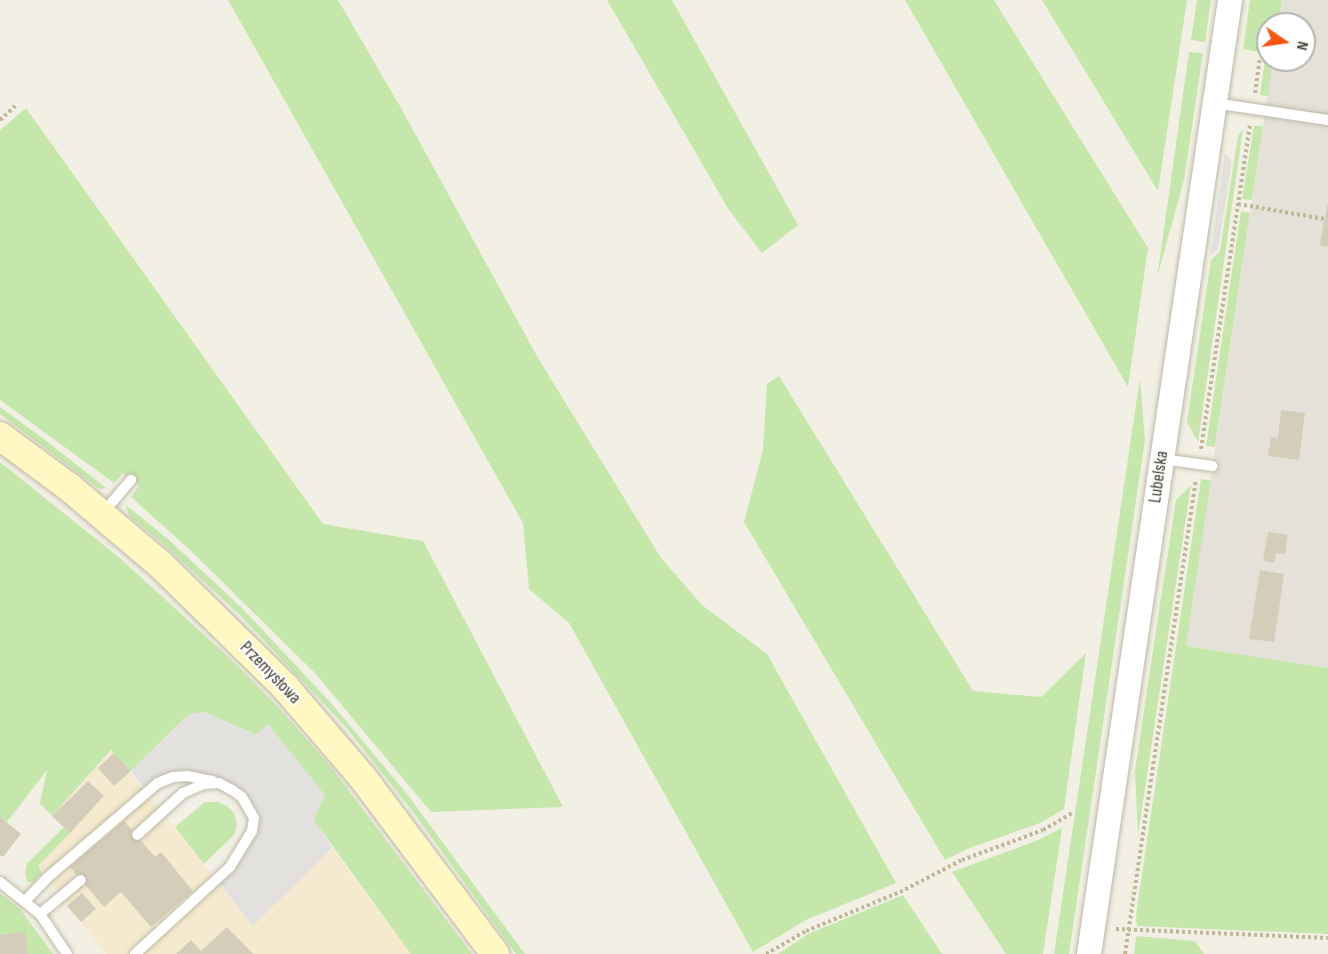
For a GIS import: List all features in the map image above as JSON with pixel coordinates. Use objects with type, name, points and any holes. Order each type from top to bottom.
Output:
[{"type":"main road","name":"Przemysłowa","points":[[0,436],[102,514],[188,591],[311,716],[394,816],[495,954]]},
{"type":"street","name":"Lubelska","points":[[1089,954],[1230,0]]},
{"type":"lane","points":[[1214,103],[1328,120]]},
{"type":"lane","points":[[1162,459],[1213,466]]},
{"type":"lane","points":[[102,514],[131,480]]},
{"type":"lane","points":[[25,901],[46,878],[158,783],[173,777],[187,776],[219,783],[242,797],[250,807],[254,818],[252,831],[230,867],[135,954]]},
{"type":"lane","points":[[137,836],[189,790],[204,784],[219,783]]},
{"type":"lane","points":[[40,914],[81,880]]},
{"type":"lane","points":[[0,882],[40,914],[67,954]]},
{"type":"path","points":[[1125,954],[1258,72]]},
{"type":"path","points":[[0,120],[15,106]]},
{"type":"path","points":[[1238,204],[1324,219]]},
{"type":"path","points":[[766,954],[806,932],[900,892],[962,860],[1043,830],[1072,813]]},
{"type":"path","points":[[1093,928],[1328,938]]},
{"type":"shaded area","points":[[1282,0],[1328,0],[1328,668],[1186,646],[1271,72],[1316,72],[1316,12],[1280,12]]},
{"type":"shaded area","points":[[1225,153],[1232,161],[1218,250],[1210,256]]},
{"type":"shaded area","points":[[204,712],[255,735],[268,724],[325,795],[314,819],[332,848],[253,926],[217,880],[252,831],[242,797],[187,776],[146,791],[131,771],[189,714]]},
{"type":"shaded area","points":[[112,750],[253,926],[332,848],[411,954],[106,954],[37,866],[70,833],[52,816]]},
{"type":"green space","points":[[228,0],[338,0],[401,108],[538,358],[661,558],[702,605],[767,654],[896,883],[806,920],[753,952],[569,623],[529,589],[523,523]]},
{"type":"green space","points":[[607,0],[672,0],[798,225],[762,253],[729,210]]},
{"type":"green space","points":[[905,0],[994,0],[1148,248],[1128,387]]},
{"type":"green space","points":[[1042,0],[1187,0],[1158,191]]},
{"type":"green space","points":[[1197,0],[1211,0],[1205,42],[1191,40]]},
{"type":"green space","points":[[1250,0],[1282,0],[1280,12],[1256,12],[1256,51],[1243,49]]},
{"type":"green space","points":[[1189,52],[1203,53],[1184,180],[1157,278]]},
{"type":"green space","points":[[1263,72],[1271,72],[1268,96],[1260,95]]},
{"type":"green space","points":[[26,108],[323,524],[423,541],[563,807],[431,812],[315,673],[191,551],[131,497],[139,486],[123,473],[114,483],[0,400],[0,130]]},
{"type":"green space","points":[[1254,126],[1263,126],[1252,200],[1242,199]]},
{"type":"green space","points":[[1243,129],[1198,442],[1187,422],[1211,260],[1220,251],[1238,136]]},
{"type":"green space","points":[[1241,211],[1250,213],[1215,447],[1206,446]]},
{"type":"green space","points":[[779,376],[973,691],[1041,697],[1086,653],[1064,809],[1040,823],[967,849],[945,860],[744,522],[763,450],[767,384]]},
{"type":"green space","points":[[1140,378],[1145,440],[1069,954],[1054,954]]},
{"type":"green space","points":[[0,407],[106,488],[99,489],[0,414]]},
{"type":"green space","points":[[0,462],[121,559],[235,663],[281,710],[331,767],[472,954],[411,954],[313,819],[324,795],[256,735],[204,712],[189,714],[131,771],[111,750],[52,816],[40,803],[47,770],[7,822],[0,817]]},
{"type":"green space","points":[[1201,479],[1211,480],[1186,646],[1328,668],[1328,934],[1137,926],[1136,915]]},
{"type":"green space","points":[[1191,485],[1138,835],[1135,771],[1155,637],[1176,500]]},
{"type":"green space","points":[[126,505],[168,539],[241,607],[331,703],[407,794],[525,954],[516,954],[414,813],[345,726],[239,614],[129,516]]},
{"type":"green space","points":[[205,802],[217,802],[227,806],[234,813],[237,824],[234,835],[204,864],[175,827]]},
{"type":"green space","points":[[64,827],[70,833],[38,866],[42,873],[32,883],[27,881],[25,873],[27,864]]},
{"type":"green space","points":[[1062,828],[1043,954],[1006,954],[952,872],[1038,840]]},
{"type":"green space","points":[[0,893],[20,909],[53,954],[28,954],[25,932],[0,935]]},
{"type":"green space","points":[[903,895],[942,954],[778,954],[808,934]]},
{"type":"green space","points":[[1136,936],[1195,941],[1204,954],[1134,954]]},
{"type":"building","points":[[1328,206],[1328,247],[1320,245]]},
{"type":"building","points":[[1281,410],[1305,413],[1299,460],[1268,456],[1271,437],[1278,438]]},
{"type":"building","points":[[1268,532],[1288,535],[1285,554],[1276,553],[1274,563],[1263,561]]},
{"type":"building","points":[[1260,570],[1284,574],[1274,642],[1249,639]]},
{"type":"building","points":[[114,753],[131,771],[114,786],[98,768]]},
{"type":"building","points":[[88,781],[104,796],[70,833],[52,816]]},
{"type":"building","points":[[0,817],[21,834],[3,857],[0,855]]},
{"type":"building","points":[[124,821],[155,857],[161,852],[193,891],[151,927],[121,892],[104,907],[70,867]]},
{"type":"building","points":[[82,893],[96,909],[81,922],[67,906]]},
{"type":"building","points":[[227,927],[253,954],[176,954],[191,940],[201,951]]},
{"type":"building","points":[[25,931],[28,954],[0,954],[0,935]]}]
